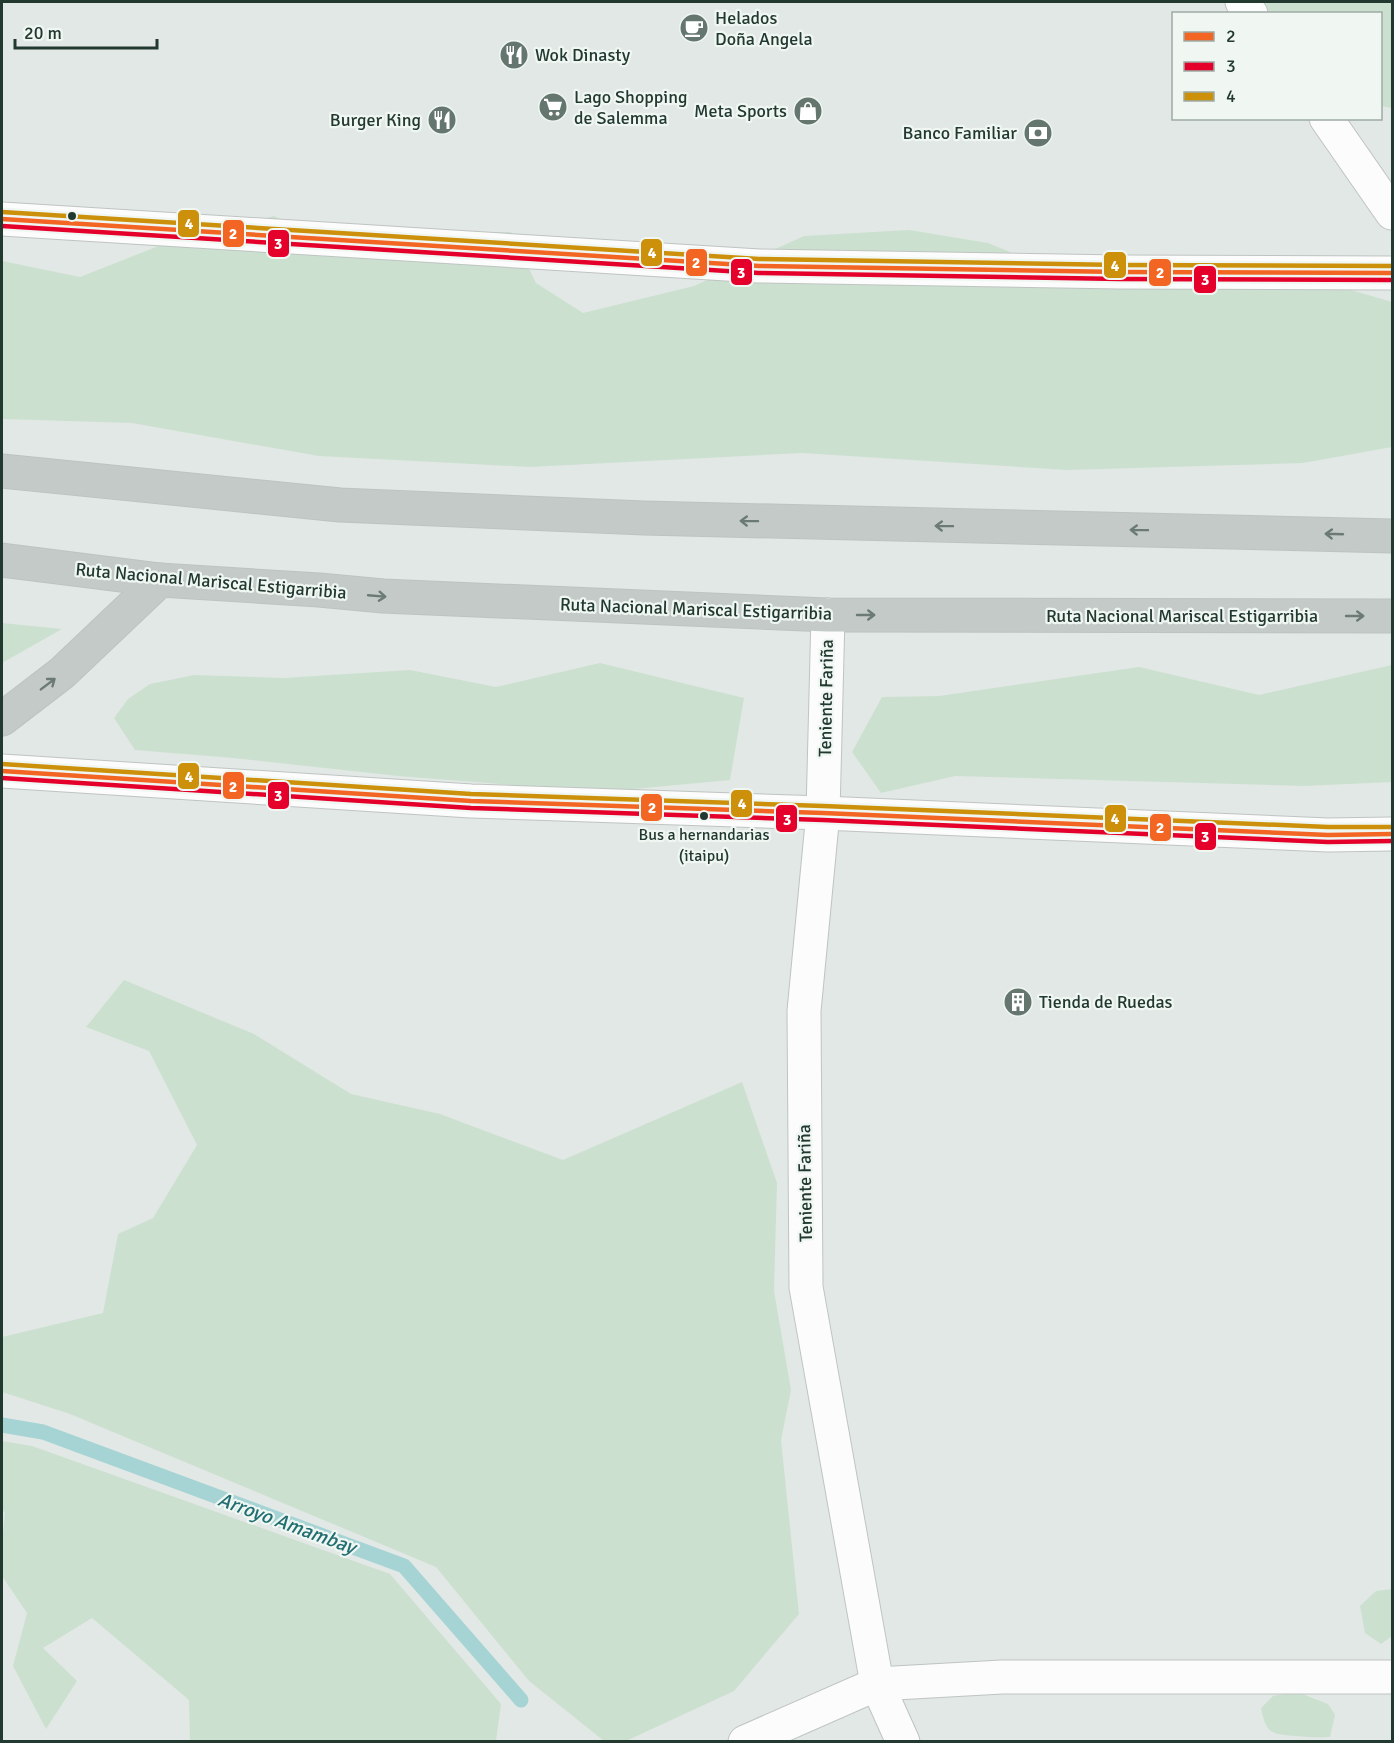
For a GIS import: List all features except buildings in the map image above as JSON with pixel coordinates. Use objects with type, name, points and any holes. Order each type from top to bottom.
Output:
[{"type":"highway","points":[[2,471],[351,506],[644,519],[1392,536]]},
{"type":"highway","name":"Ruta Nacional Mariscal Estigarribia","points":[[2,560],[159,580],[383,596],[828,615],[1392,616]]},
{"type":"highway","points":[[2,719],[62,674],[159,580]]},
{"type":"street","points":[[1327,120],[1392,213]]},
{"type":"street","points":[[2,219],[759,266],[1120,272],[1392,273]]},
{"type":"street","name":"Teniente Fariña","points":[[828,615],[823,813],[804,1011],[806,1287],[877,1684],[903,1742]]},
{"type":"street","points":[[2,771],[471,801],[823,813],[1328,835],[1392,834]]},
{"type":"street","points":[[745,1742],[877,1684],[1002,1677],[1392,1677]]},
{"type":"green space","points":[[1234,2],[1392,2],[1392,108],[1382,106],[1382,12],[1234,12]]},
{"type":"green space","points":[[274,216],[322,242],[449,232],[511,232],[536,283],[583,313],[694,286],[804,236],[909,230],[988,243],[1039,264],[1327,283],[1392,302],[1392,447],[1303,463],[1067,470],[802,453],[530,467],[319,456],[132,423],[2,419],[2,261],[80,277],[161,245]]},
{"type":"green space","points":[[2,623],[62,629],[2,663]]},
{"type":"green space","points":[[600,663],[744,698],[730,780],[602,792],[398,776],[135,750],[114,718],[128,699],[150,684],[194,675],[284,678],[410,670],[496,687]]},
{"type":"green space","points":[[1392,665],[1392,782],[1304,786],[955,776],[881,793],[852,752],[882,697],[939,696],[1139,667],[1259,695]]},
{"type":"green space","points":[[124,980],[254,1034],[351,1094],[440,1114],[563,1160],[742,1082],[777,1183],[774,1291],[791,1390],[781,1440],[799,1614],[734,1691],[626,1741],[604,1741],[529,1681],[436,1567],[70,1414],[2,1392],[2,1337],[103,1313],[118,1234],[153,1218],[197,1145],[149,1051],[86,1027]]},
{"type":"green space","points":[[2,1441],[32,1446],[390,1574],[501,1704],[496,1741],[190,1741],[189,1700],[92,1618],[43,1648],[77,1681],[46,1729],[13,1666],[27,1613],[2,1576],[5,1513],[2,1508]]},
{"type":"green space","points":[[1392,1589],[1392,1636],[1381,1644],[1365,1633],[1360,1606],[1376,1591]]},
{"type":"green space","points":[[1297,1692],[1328,1704],[1335,1715],[1330,1737],[1281,1734],[1268,1728],[1261,1708],[1273,1696]]},
{"type":"waterway","name":"Arroyo Amambay","points":[[2,1425],[43,1432],[404,1566],[521,1700]]},
{"type":"transit line","name":"4","points":[[2,212],[759,259],[1120,265],[1392,266]]},
{"type":"transit line","name":"2","points":[[2,219],[759,266],[1120,272],[1392,273]]},
{"type":"transit line","name":"3","points":[[2,226],[759,273],[1120,279],[1392,280]]},
{"type":"transit line","name":"4","points":[[2,764],[471,794],[1328,827],[1392,827]]},
{"type":"transit line","name":"2","points":[[2,771],[471,801],[823,813],[1328,835],[1392,834]]},
{"type":"transit line","name":"3","points":[[2,778],[471,808],[823,820],[1328,842],[1392,841]]},
{"type":"place","name":"Helados Doña Angela","points":[[694,28]]},
{"type":"place","name":"Wok Dinasty","points":[[514,55]]},
{"type":"place","name":"Lago Shopping de Salemma","points":[[553,107]]},
{"type":"place","name":"Meta Sports","points":[[808,111]]},
{"type":"place","name":"Burger King","points":[[442,120]]},
{"type":"place","name":"Banco Familiar","points":[[1038,133]]},
{"type":"place","name":"Bus a hernandarias (itaipu)","points":[[704,816]]},
{"type":"place","name":"Tienda de Ruedas","points":[[1018,1002]]}]
